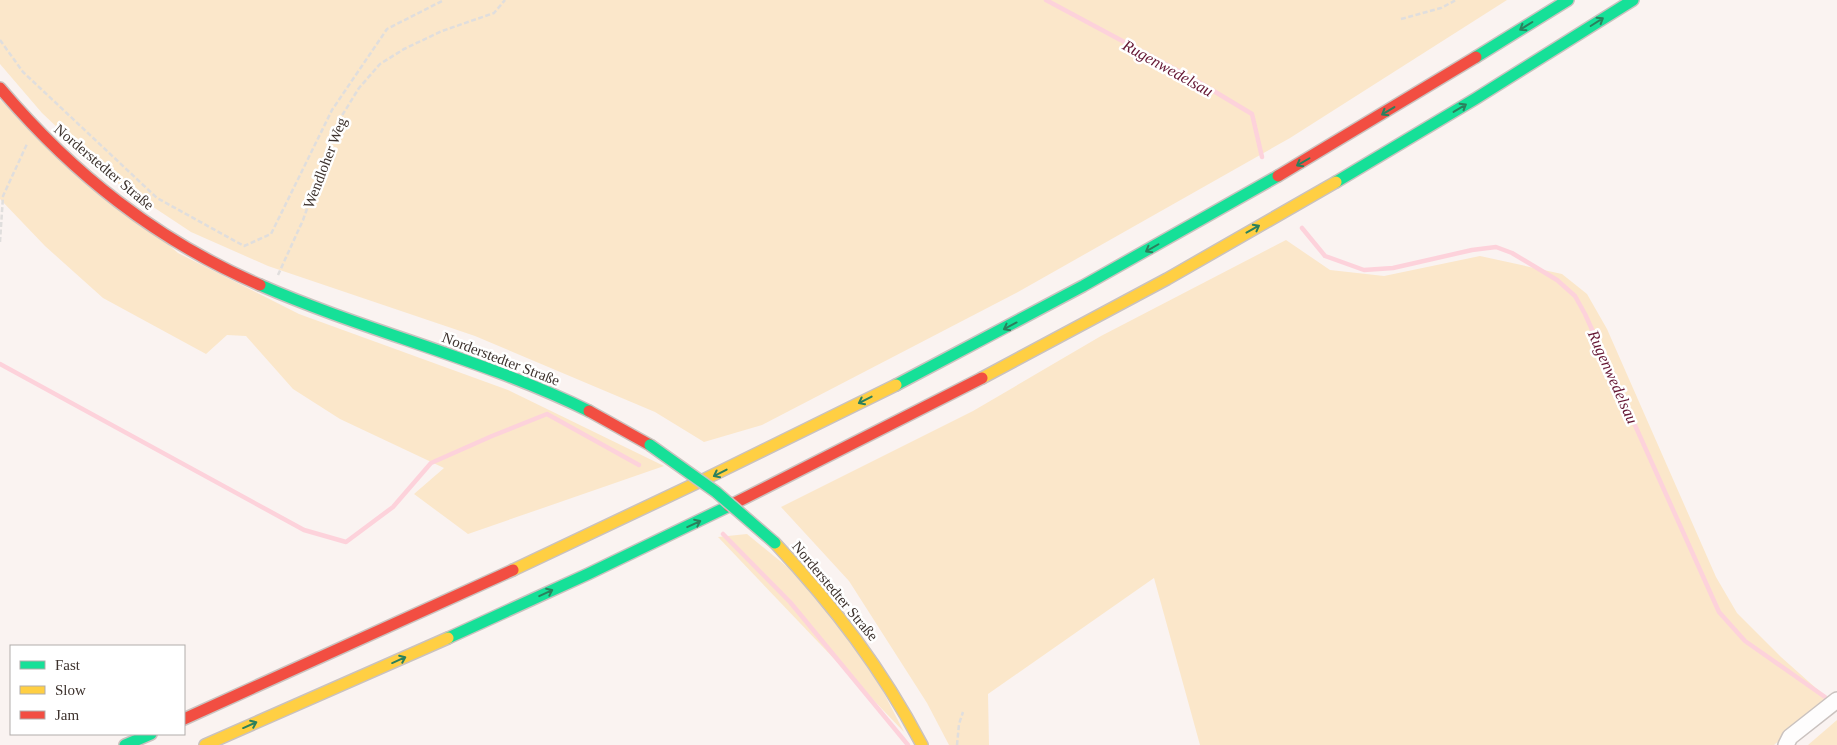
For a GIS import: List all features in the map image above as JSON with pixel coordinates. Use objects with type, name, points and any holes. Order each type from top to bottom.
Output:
[{"type":"main road","points":[[185,719],[450,600],[705,480],[1008,326],[1114,269],[1345,138],[1568,0]]},
{"type":"main road","points":[[205,745],[503,614],[712,515],[908,417],[1126,301],[1315,195],[1508,79],[1633,0]]},
{"type":"main road","name":"Norderstedter Straße","points":[[0,88],[35,129],[75,166],[122,205],[179,243],[238,275],[274,284],[339,316],[522,381],[576,405],[650,445],[716,492],[775,543],[810,579],[850,627],[906,712],[922,745]]},
{"type":"main road","points":[[125,745],[149,735]]},
{"type":"street","points":[[1786,745],[1790,737],[1837,700]]},
{"type":"path","points":[[0,40],[24,72],[157,198],[244,246],[271,234],[332,110],[387,29],[444,0]]},
{"type":"path","name":"Wendloher Weg","points":[[274,284],[303,220],[338,122],[359,88],[380,64],[404,48],[494,13],[506,0]]},
{"type":"path","points":[[1401,19],[1441,8],[1456,0]]},
{"type":"path","points":[[0,242],[3,196],[35,129]]},
{"type":"path","points":[[957,745],[959,724],[963,712]]},
{"type":"shaded area","points":[[0,0],[1507,0],[1290,138],[1018,292],[762,425],[704,442],[655,412],[475,336],[268,266],[191,232],[114,181],[42,113],[0,64]]},
{"type":"shaded area","points":[[0,100],[178,253],[299,314],[508,390],[664,466],[468,534],[414,494],[444,468],[340,419],[293,389],[246,336],[227,335],[206,354],[103,298],[45,246],[0,199]]},
{"type":"shaded area","points":[[1286,240],[1330,270],[1384,276],[1480,256],[1562,274],[1587,294],[1607,329],[1716,577],[1737,613],[1781,657],[1827,698],[1774,745],[1200,745],[1154,578],[988,694],[989,745],[949,745],[927,703],[849,581],[781,507],[973,411],[1101,336]]},
{"type":"shaded area","points":[[747,534],[807,583],[872,670],[904,732],[718,537]]},
{"type":"shaded area","points":[[1837,720],[1837,745],[1808,745]]},
{"type":"waterway","name":"Rugenwedelsau","points":[[1046,0],[1197,81],[1252,114],[1262,157]]},
{"type":"waterway","name":"Rugenwedelsau","points":[[1302,228],[1325,256],[1364,270],[1393,268],[1472,250],[1496,247],[1512,253],[1557,280],[1575,296],[1585,314],[1719,612],[1745,641],[1825,697]]},
{"type":"waterway","points":[[0,364],[304,530],[346,542],[393,507],[431,463],[547,414],[639,465]]},
{"type":"waterway","points":[[723,534],[790,602],[908,745]]},
{"type":"traffic: fast","points":[[1476,57],[1568,0]]},
{"type":"traffic: fast","points":[[1336,182],[1475,99],[1633,0]]},
{"type":"traffic: fast","points":[[896,385],[1083,286],[1278,176]]},
{"type":"traffic: fast","points":[[260,285],[301,302],[508,376],[589,411]]},
{"type":"traffic: fast","points":[[650,445],[716,492],[775,543]]},
{"type":"traffic: fast","points":[[448,638],[588,574],[729,506]]},
{"type":"traffic: fast","points":[[125,745],[149,735]]},
{"type":"traffic: slow","points":[[982,378],[1167,279],[1336,182]]},
{"type":"traffic: slow","points":[[513,570],[705,479],[896,385]]},
{"type":"traffic: slow","points":[[775,543],[817,590],[856,639],[907,717],[922,745]]},
{"type":"traffic: slow","points":[[205,745],[448,638]]},
{"type":"traffic: jam","points":[[1278,176],[1476,57]]},
{"type":"traffic: jam","points":[[0,88],[57,149],[118,202],[151,226],[186,247],[260,285]]},
{"type":"traffic: jam","points":[[729,506],[982,378]]},
{"type":"traffic: jam","points":[[589,411],[650,445]]},
{"type":"traffic: jam","points":[[185,719],[513,570]]}]
